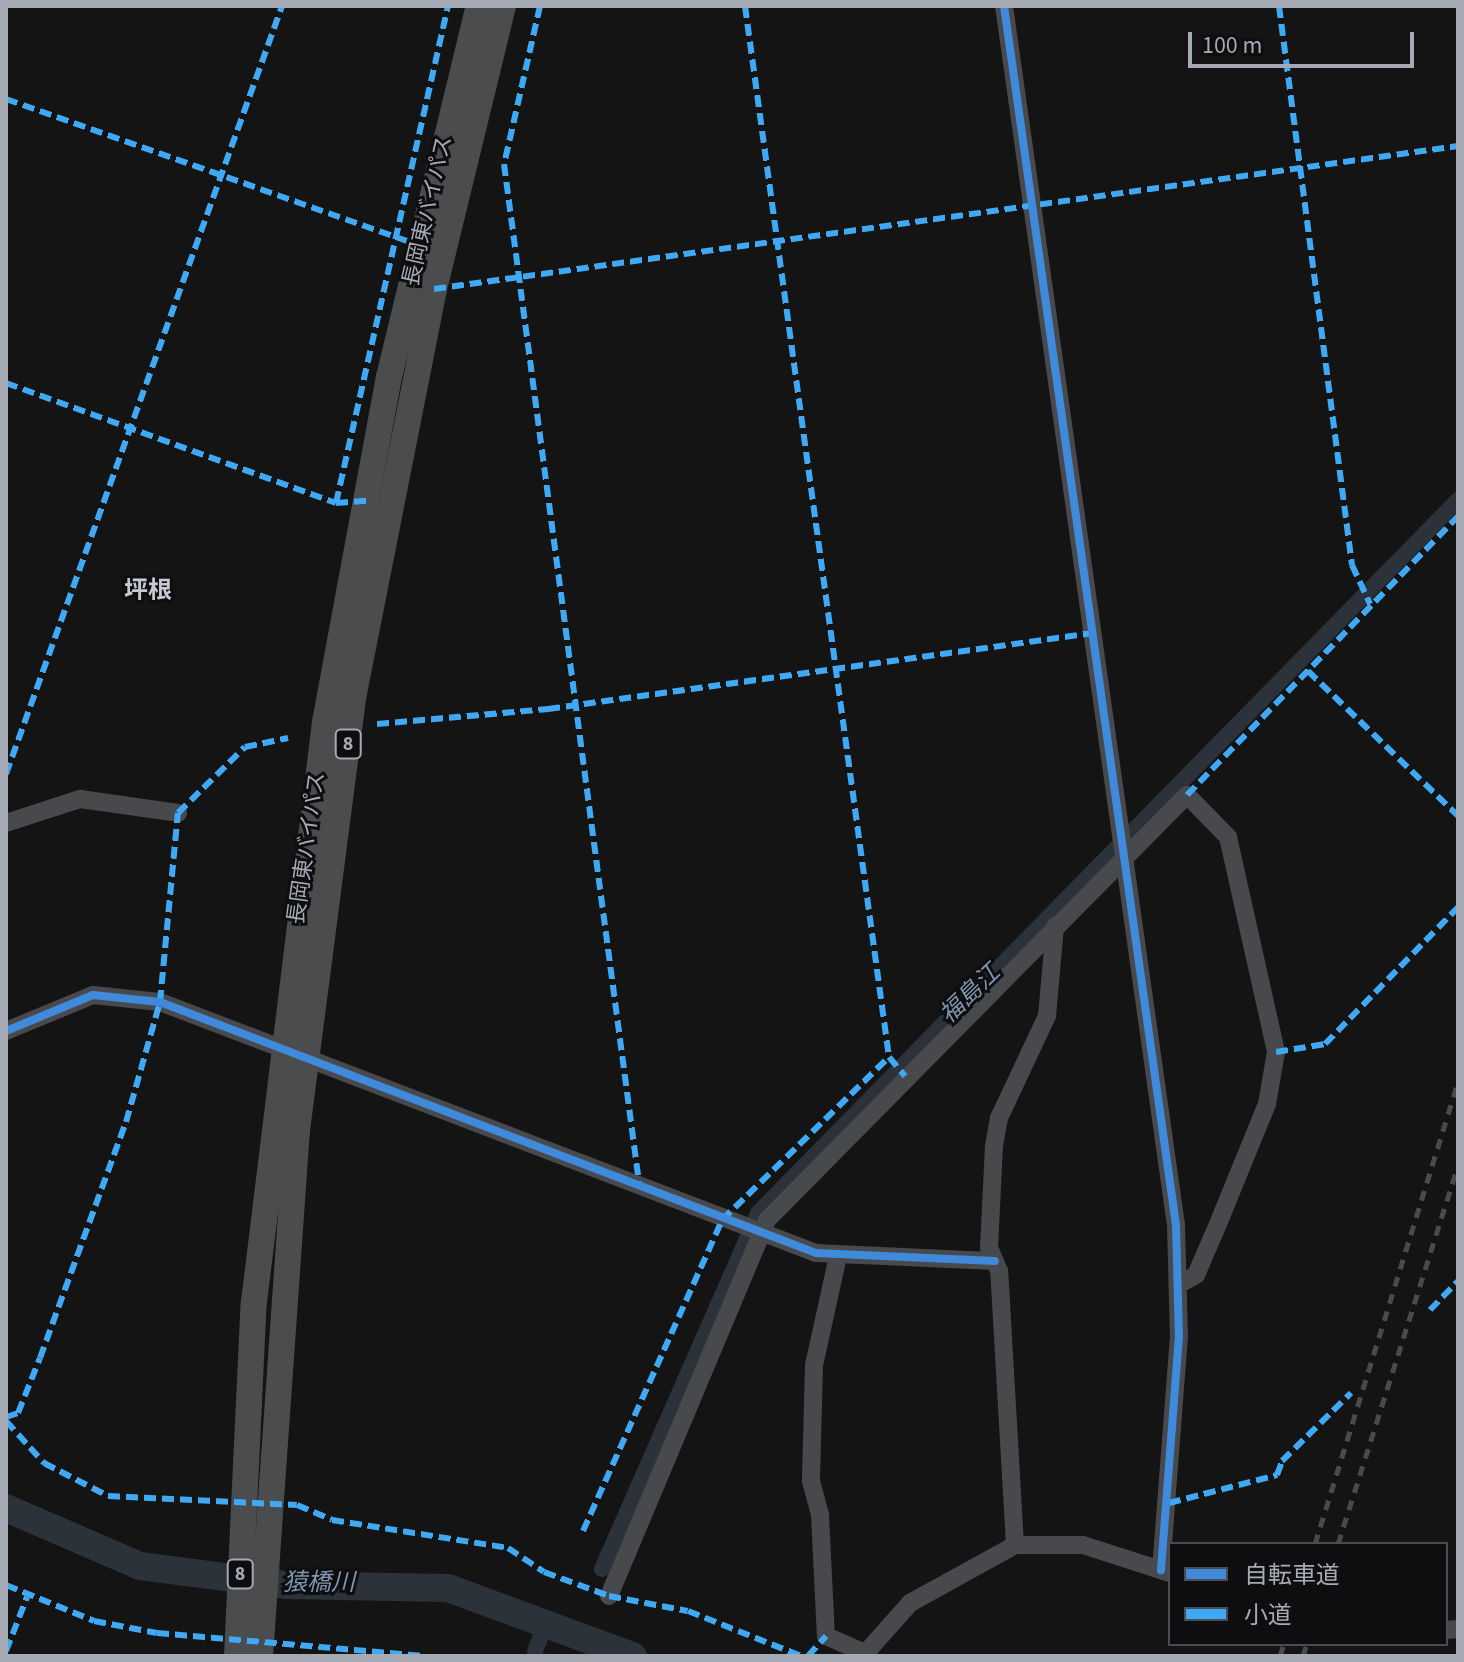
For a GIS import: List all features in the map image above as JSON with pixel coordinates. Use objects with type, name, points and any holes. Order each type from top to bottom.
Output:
[{"type":"highway","name":"長岡東バイパス","points":[[260,1656],[255,1493],[280,1048],[325,722],[389,377],[479,6]]},
{"type":"highway","name":"長岡東バイパス","points":[[237,1656],[305,1060],[382,542],[503,6]]},
{"type":"street","points":[[838,1256],[814,1365],[811,1481],[820,1515],[826,1636],[864,1654],[910,1603],[1015,1545],[1083,1545],[1166,1572],[1180,1284],[1124,858],[1004,6]]},
{"type":"street","points":[[609,1596],[761,1232],[1055,926],[1187,795],[1228,837],[1276,1052],[1267,1104],[1221,1217],[1196,1275],[1180,1284]]},
{"type":"street","points":[[6,823],[80,799],[178,813]]},
{"type":"street","points":[[1015,1545],[995,1261],[989,1233],[999,1118],[1047,1016],[1055,926]]},
{"type":"street","points":[[6,1031],[93,995],[120,995],[160,1002],[761,1232],[838,1256],[995,1261]]},
{"type":"waterway","name":"福島江","points":[[602,1569],[758,1213],[1458,500]]},
{"type":"waterway","name":"猿橋川","points":[[6,1508],[140,1566],[287,1585],[448,1588],[633,1656]]},
{"type":"waterway","name":"福島江","points":[[535,1651],[547,1620]]},
{"type":"railway","points":[[1316,1542],[1458,1081]]},
{"type":"railway","points":[[1339,1542],[1458,1165]]},
{"type":"railway","points":[[1280,1656],[1283,1646]]},
{"type":"railway","points":[[1303,1656],[1306,1646]]},
{"type":"marked path","points":[[6,774],[282,6]]},
{"type":"marked path","points":[[336,503],[448,6]]},
{"type":"marked path","points":[[540,6],[504,164],[639,1182]]},
{"type":"marked path","points":[[745,6],[889,1057],[905,1076]]},
{"type":"marked path","points":[[1279,6],[1352,565],[1370,604]]},
{"type":"marked path","points":[[6,99],[420,246]]},
{"type":"marked path","points":[[434,289],[1458,146]]},
{"type":"marked path","points":[[6,383],[336,503],[367,501]]},
{"type":"marked path","points":[[1187,795],[1458,516]]},
{"type":"marked path","points":[[377,724],[548,709],[1093,633]]},
{"type":"marked path","points":[[1308,671],[1458,816]]},
{"type":"marked path","points":[[6,1417],[18,1413],[126,1122],[160,1002],[178,813],[245,747],[288,738]]},
{"type":"marked path","points":[[1276,1052],[1325,1044],[1458,907]]},
{"type":"marked path","points":[[583,1531],[722,1220],[889,1057]]},
{"type":"marked path","points":[[1430,1310],[1458,1281]]},
{"type":"marked path","points":[[1169,1503],[1277,1475],[1282,1461],[1351,1393]]},
{"type":"marked path","points":[[6,1421],[44,1463],[108,1496],[297,1505],[332,1520],[508,1548],[544,1572],[609,1596],[688,1611],[801,1656]]},
{"type":"marked path","points":[[6,1585],[94,1621],[157,1633],[424,1656]]},
{"type":"marked path","points":[[6,1651],[27,1597]]},
{"type":"marked path","points":[[808,1656],[826,1636]]},
{"type":"cycle path","points":[[1004,6],[1176,1225],[1179,1336],[1161,1570]]},
{"type":"cycle path","points":[[6,1031],[93,995],[160,1002],[816,1253],[995,1261]]},
{"type":"district","name":"坪根","points":[[148,591]]}]
